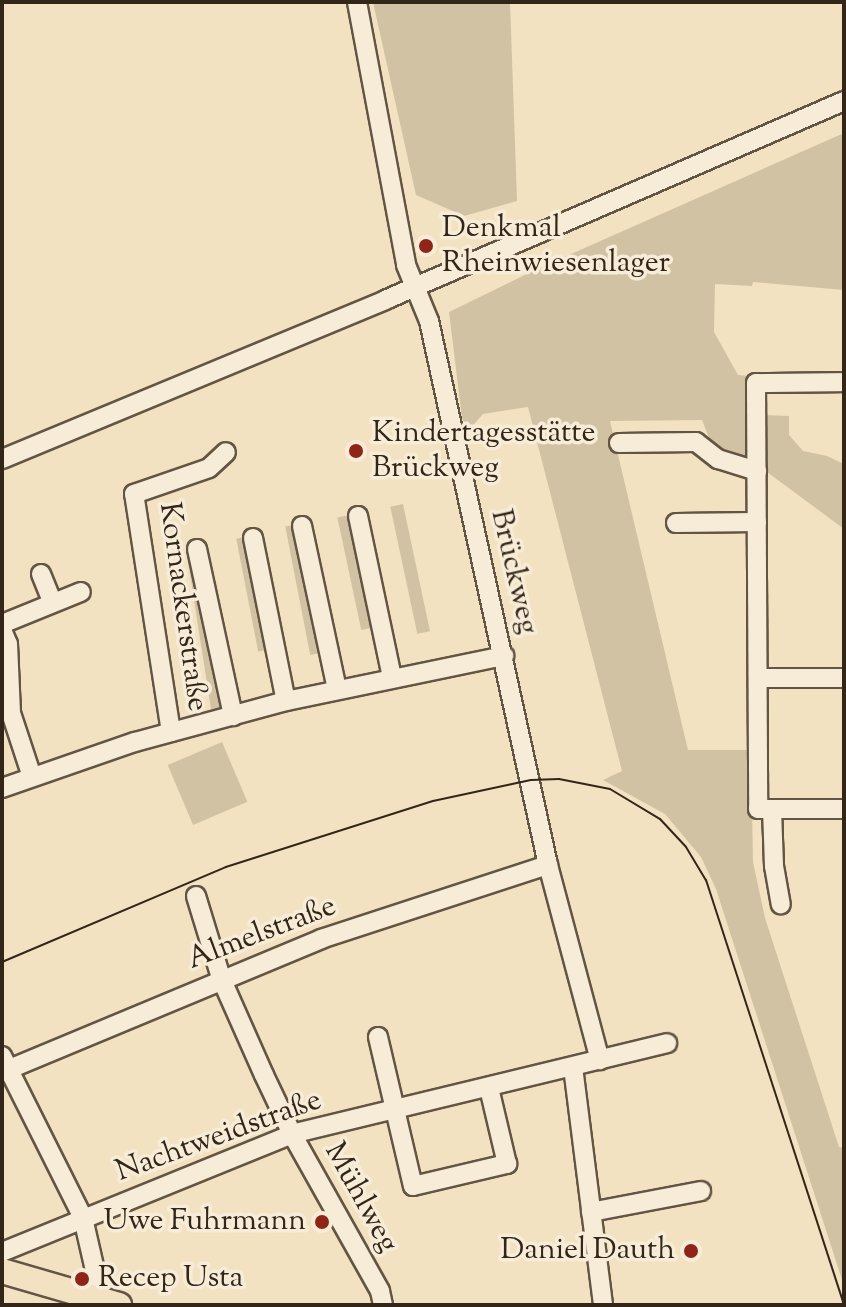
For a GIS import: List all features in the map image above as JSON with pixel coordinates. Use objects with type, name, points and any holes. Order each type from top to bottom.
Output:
[{"type":"main road","points":[[2,1271],[108,1303]]},
{"type":"street","name":"Brückweg","points":[[357,2],[406,265],[429,321],[548,865],[600,1060]]},
{"type":"street","points":[[2,459],[843,104]]},
{"type":"street","points":[[844,382],[756,383],[758,809],[844,809]]},
{"type":"street","points":[[619,443],[696,442],[718,459],[757,471]]},
{"type":"street","name":"Kornackerstraße","points":[[171,732],[134,494],[209,468],[226,452]]},
{"type":"street","points":[[358,516],[392,678]]},
{"type":"street","points":[[676,523],[757,522]]},
{"type":"street","points":[[302,526],[337,689]]},
{"type":"street","points":[[253,538],[286,701]]},
{"type":"street","name":"Kornackerstraße","points":[[197,549],[233,716]]},
{"type":"street","points":[[41,574],[53,603]]},
{"type":"street","points":[[32,777],[11,713],[8,644],[2,627],[81,592]]},
{"type":"street","name":"Kornackerstraße","points":[[2,788],[171,732],[286,701],[504,656]]},
{"type":"street","points":[[758,678],[844,678]]},
{"type":"street","points":[[772,809],[774,866],[781,904]]},
{"type":"street","name":"Almelstraße","points":[[4,1066],[321,939],[548,865]]},
{"type":"street","name":"Mühlweg","points":[[196,896],[221,978],[292,1134],[380,1291],[383,1305]]},
{"type":"street","points":[[378,1037],[413,1186],[507,1164],[489,1088]]},
{"type":"street","name":"Nachtweidstraße","points":[[2,1252],[292,1134],[667,1043]]},
{"type":"street","points":[[4,1066],[83,1218],[108,1303]]},
{"type":"street","points":[[573,1067],[603,1305]]},
{"type":"street","points":[[591,1212],[701,1191]]},
{"type":"shaded area","points":[[373,2],[510,2],[517,201],[464,216],[416,195]]},
{"type":"shaded area","points":[[844,133],[844,290],[753,282],[752,286],[715,284],[714,332],[738,375],[751,376],[750,462],[725,455],[709,438],[702,420],[610,421],[688,750],[751,750],[753,862],[765,918],[839,1147],[844,1148],[844,1286],[716,889],[701,857],[665,814],[603,780],[622,771],[528,407],[483,414],[468,431],[462,418],[449,312],[535,270]]},
{"type":"shaded area","points":[[763,415],[789,416],[789,435],[803,451],[827,456],[844,464],[844,529],[763,469]]},
{"type":"shaded area","points":[[403,504],[430,631],[417,634],[390,507]]},
{"type":"shaded area","points":[[354,514],[378,626],[361,630],[337,518]]},
{"type":"shaded area","points":[[298,524],[323,653],[310,655],[285,526]]},
{"type":"shaded area","points":[[250,536],[272,649],[258,652],[236,539]]},
{"type":"shaded area","points":[[193,548],[223,707],[211,709],[186,549]]},
{"type":"shaded area","points":[[222,742],[247,802],[193,825],[168,765]]},
{"type":"tram line","points":[[2,962],[226,867],[433,801],[531,780],[559,779],[610,789],[660,819],[686,847],[706,880],[844,1304]]},
{"type":"place","name":"Denkmal Rheinwiesenlager","points":[[426,246]]},
{"type":"place","name":"Kindertagesstätte Brückweg","points":[[356,451]]},
{"type":"place","name":"Uwe Fuhrmann","points":[[322,1222]]},
{"type":"place","name":"Daniel Dauth","points":[[691,1251]]},
{"type":"place","name":"Recep Usta","points":[[82,1279]]}]
